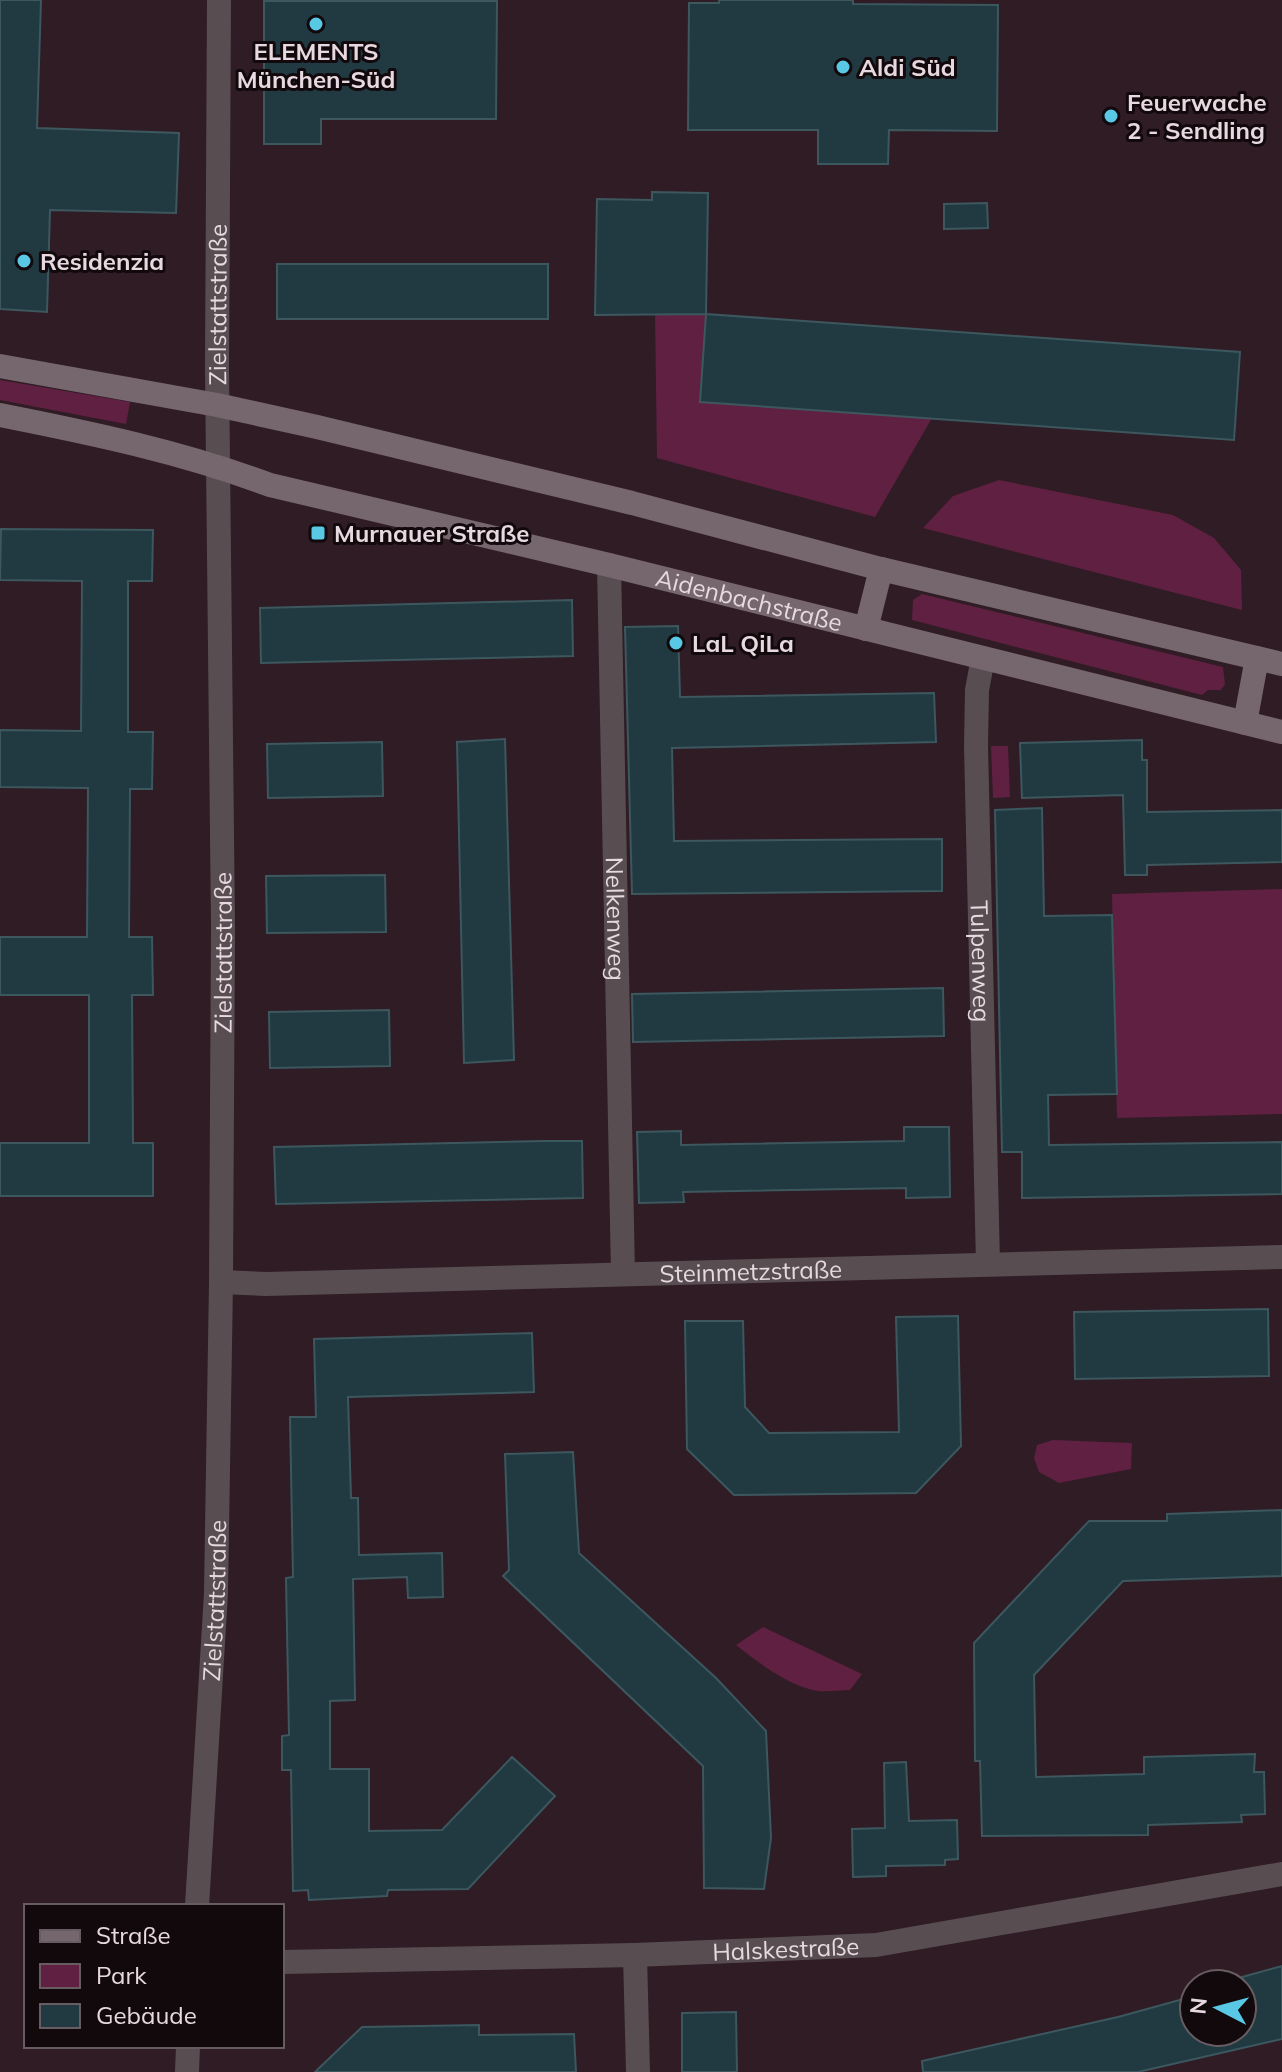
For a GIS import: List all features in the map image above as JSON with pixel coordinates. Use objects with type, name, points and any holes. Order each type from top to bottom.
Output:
[{"type":"main road","points":[[0,366],[217,405],[632,503],[881,569],[1282,664]]},
{"type":"main road","points":[[0,415],[97,434],[219,466]]},
{"type":"main road","name":"Aidenbachstraße","points":[[219,466],[270,485],[609,565],[1282,732]]},
{"type":"main road","points":[[866,629],[881,569]]},
{"type":"main road","points":[[1245,723],[1257,658]]},
{"type":"street","name":"Zielstattstraße","points":[[197,1904],[216,1593],[221,1282],[223,928],[217,405],[219,0]]},
{"type":"street","name":"Nelkenweg","points":[[609,565],[623,1274]]},
{"type":"street","name":"Tulpenweg","points":[[983,658],[977,690],[976,746],[988,1264]]},
{"type":"street","name":"Steinmetzstraße","points":[[221,1282],[266,1284],[1282,1257]]},
{"type":"street","name":"Halskestraße","points":[[284,1962],[635,1955],[876,1945],[1282,1874]]},
{"type":"street","points":[[635,1955],[638,2072]]},
{"type":"street","points":[[187,2072],[188,2048]]},
{"type":"green space","points":[[706,314],[700,402],[932,418],[875,517],[657,458],[655,315]]},
{"type":"green space","points":[[0,380],[130,402],[126,424],[0,400]]},
{"type":"green space","points":[[999,480],[1173,515],[1214,538],[1241,570],[1242,610],[923,528],[953,496]]},
{"type":"green space","points":[[922,594],[1223,667],[1225,684],[1221,690],[1208,690],[1202,695],[912,620],[913,600]]},
{"type":"green space","points":[[991,746],[1008,746],[1010,797],[993,798]]},
{"type":"green space","points":[[1282,889],[1282,1114],[1117,1118],[1112,894]]},
{"type":"green space","points":[[1053,1440],[1132,1443],[1131,1469],[1059,1483],[1039,1472],[1034,1458],[1037,1445]]},
{"type":"green space","points":[[763,1627],[862,1674],[850,1690],[818,1691],[796,1684],[774,1673],[736,1645]]},
{"type":"building","name":"Residenzia","points":[[0,0],[41,0],[37,128],[179,133],[176,213],[50,210],[47,312],[0,309]]},
{"type":"building","name":"Aldi Süd","points":[[719,0],[853,0],[853,4],[998,5],[997,131],[889,130],[888,164],[818,164],[818,130],[688,130],[689,3],[719,3]]},
{"type":"building","points":[[264,1],[497,1],[496,119],[321,119],[321,144],[264,144]]},
{"type":"building","points":[[652,192],[708,193],[706,314],[595,315],[597,199],[652,200]]},
{"type":"building","points":[[987,203],[988,228],[944,229],[944,204]]},
{"type":"building","points":[[277,264],[548,264],[548,319],[277,319]]},
{"type":"building","points":[[706,314],[1240,352],[1234,440],[700,402]]},
{"type":"building","points":[[1,529],[153,530],[152,581],[128,581],[128,732],[153,732],[152,789],[130,789],[129,937],[152,937],[153,995],[132,995],[133,1143],[153,1143],[153,1196],[0,1196],[0,1143],[89,1143],[89,995],[0,995],[0,937],[87,937],[88,788],[0,787],[0,730],[81,731],[82,581],[0,580]]},
{"type":"building","points":[[572,600],[573,656],[261,663],[260,608]]},
{"type":"building","points":[[678,626],[680,697],[934,693],[936,742],[672,748],[674,841],[942,839],[942,891],[632,894],[625,627]]},
{"type":"building","points":[[505,739],[514,1060],[464,1063],[457,742]]},
{"type":"building","points":[[1142,740],[1142,760],[1147,760],[1147,812],[1282,810],[1282,862],[1147,865],[1147,875],[1125,875],[1123,795],[1022,798],[1020,743]]},
{"type":"building","points":[[382,742],[383,796],[268,798],[267,744]]},
{"type":"building","points":[[1042,808],[1044,916],[1112,915],[1117,1094],[1048,1095],[1049,1145],[1282,1142],[1282,1194],[1022,1198],[1022,1152],[1002,1152],[995,810]]},
{"type":"building","points":[[385,875],[386,932],[267,933],[266,876]]},
{"type":"building","points":[[943,988],[944,1036],[633,1042],[632,994]]},
{"type":"building","points":[[389,1010],[390,1066],[270,1068],[269,1012]]},
{"type":"building","points":[[904,1127],[949,1127],[950,1197],[906,1198],[906,1188],[683,1192],[684,1202],[639,1203],[637,1132],[681,1131],[681,1145],[904,1141]]},
{"type":"building","points":[[582,1141],[583,1198],[276,1204],[274,1147]]},
{"type":"building","points":[[1268,1309],[1269,1376],[1075,1379],[1074,1312]]},
{"type":"building","points":[[958,1316],[961,1446],[916,1493],[734,1495],[687,1449],[685,1321],[743,1321],[745,1407],[769,1433],[899,1432],[896,1317]]},
{"type":"building","points":[[532,1333],[534,1392],[348,1397],[351,1498],[358,1498],[359,1555],[442,1553],[443,1597],[408,1598],[407,1577],[353,1579],[355,1700],[330,1701],[330,1769],[369,1769],[369,1831],[442,1830],[512,1757],[555,1796],[468,1889],[388,1890],[387,1896],[309,1900],[308,1890],[293,1891],[291,1770],[282,1770],[282,1736],[289,1735],[286,1578],[293,1577],[290,1417],[316,1417],[314,1339]]},
{"type":"building","points":[[573,1452],[579,1553],[716,1678],[766,1731],[771,1838],[764,1889],[704,1888],[703,1766],[503,1576],[509,1570],[505,1454]]},
{"type":"building","points":[[1282,1510],[1282,1576],[1123,1581],[1034,1675],[1036,1777],[1144,1774],[1144,1757],[1255,1754],[1254,1772],[1264,1772],[1265,1814],[1241,1815],[1242,1822],[1148,1825],[1148,1835],[982,1836],[980,1761],[975,1761],[974,1643],[1089,1521],[1167,1521],[1167,1514]]},
{"type":"building","points":[[906,1762],[909,1821],[957,1820],[958,1859],[945,1860],[945,1865],[886,1866],[886,1876],[853,1877],[852,1829],[885,1828],[884,1763]]},
{"type":"building","points":[[1282,1966],[1282,2039],[1258,2044],[1258,1973]]},
{"type":"building","points":[[1178,2000],[1178,2048],[1243,2048],[1138,2072],[923,2072],[922,2061]]},
{"type":"building","points":[[736,2012],[737,2072],[682,2072],[682,2013]]},
{"type":"building","points":[[479,2025],[479,2035],[574,2034],[576,2072],[315,2072],[362,2027]]},
{"type":"place","name":"ELEMENTS München-Süd","points":[[316,24]]},
{"type":"place","name":"Aldi Süd","points":[[843,67]]},
{"type":"place","name":"Feuerwache 2 - Sendling","points":[[1111,116]]},
{"type":"place","name":"Residenzia","points":[[24,261]]},
{"type":"place","name":"Murnauer Straße","points":[[318,533]]},
{"type":"place","name":"LaL QiLa","points":[[676,643]]}]
